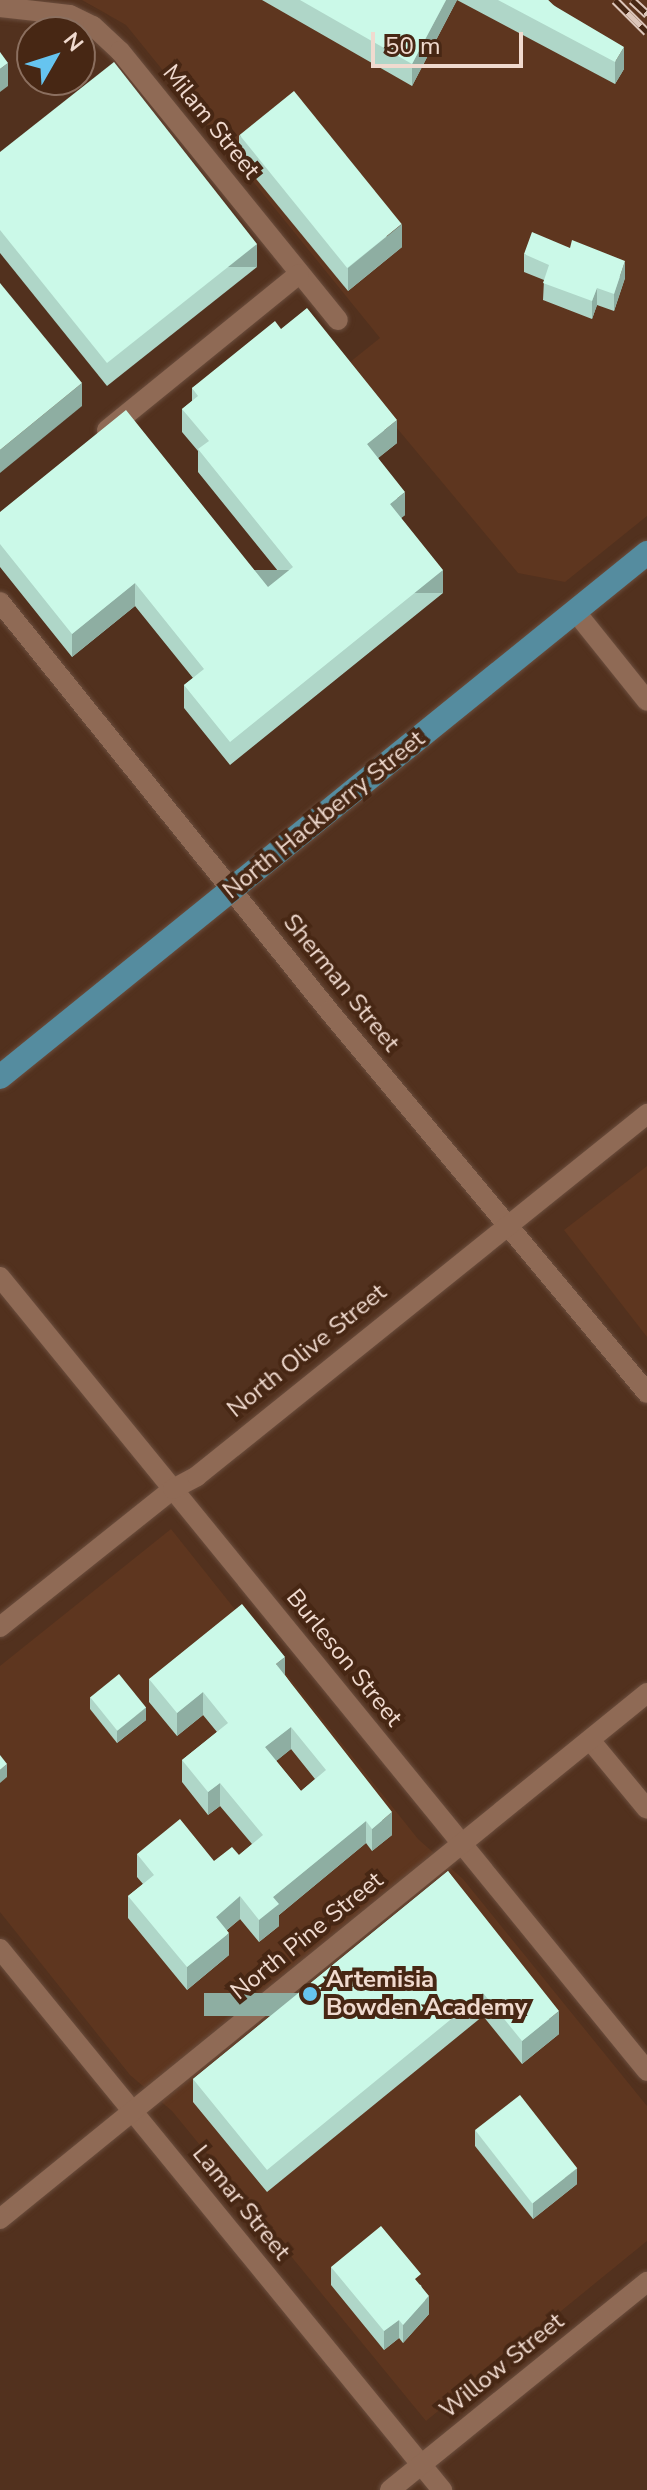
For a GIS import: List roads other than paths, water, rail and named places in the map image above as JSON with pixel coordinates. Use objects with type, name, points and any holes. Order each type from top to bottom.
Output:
[{"type":"main road","name":"North Hackberry Street","points":[[0,1077],[647,553]]},
{"type":"street","name":"Milam Street","points":[[0,7],[70,15],[93,26],[120,51],[338,320]]},
{"type":"street","points":[[84,449],[299,274]]},
{"type":"street","name":"Sherman Street","points":[[0,602],[231,890],[647,1393]]},
{"type":"street","points":[[575,611],[647,701]]},
{"type":"street","name":"North Olive Street","points":[[0,1627],[173,1489],[197,1476],[508,1222],[647,1114]]},
{"type":"street","name":"Burleson Street","points":[[0,1277],[647,2071]]},
{"type":"street","name":"North Pine Street","points":[[0,2219],[647,1693]]},
{"type":"street","points":[[590,1740],[647,1809]]},
{"type":"street","name":"Lamar Street","points":[[0,1949],[442,2490]]},
{"type":"street","name":"Willow Street","points":[[390,2490],[647,2282]]},
{"type":"railway","points":[[615,0],[647,32]]},
{"type":"railway","points":[[632,0],[647,14]]},
{"type":"place","name":"Artemisia Bowden Academy","points":[[310,1994]]}]
